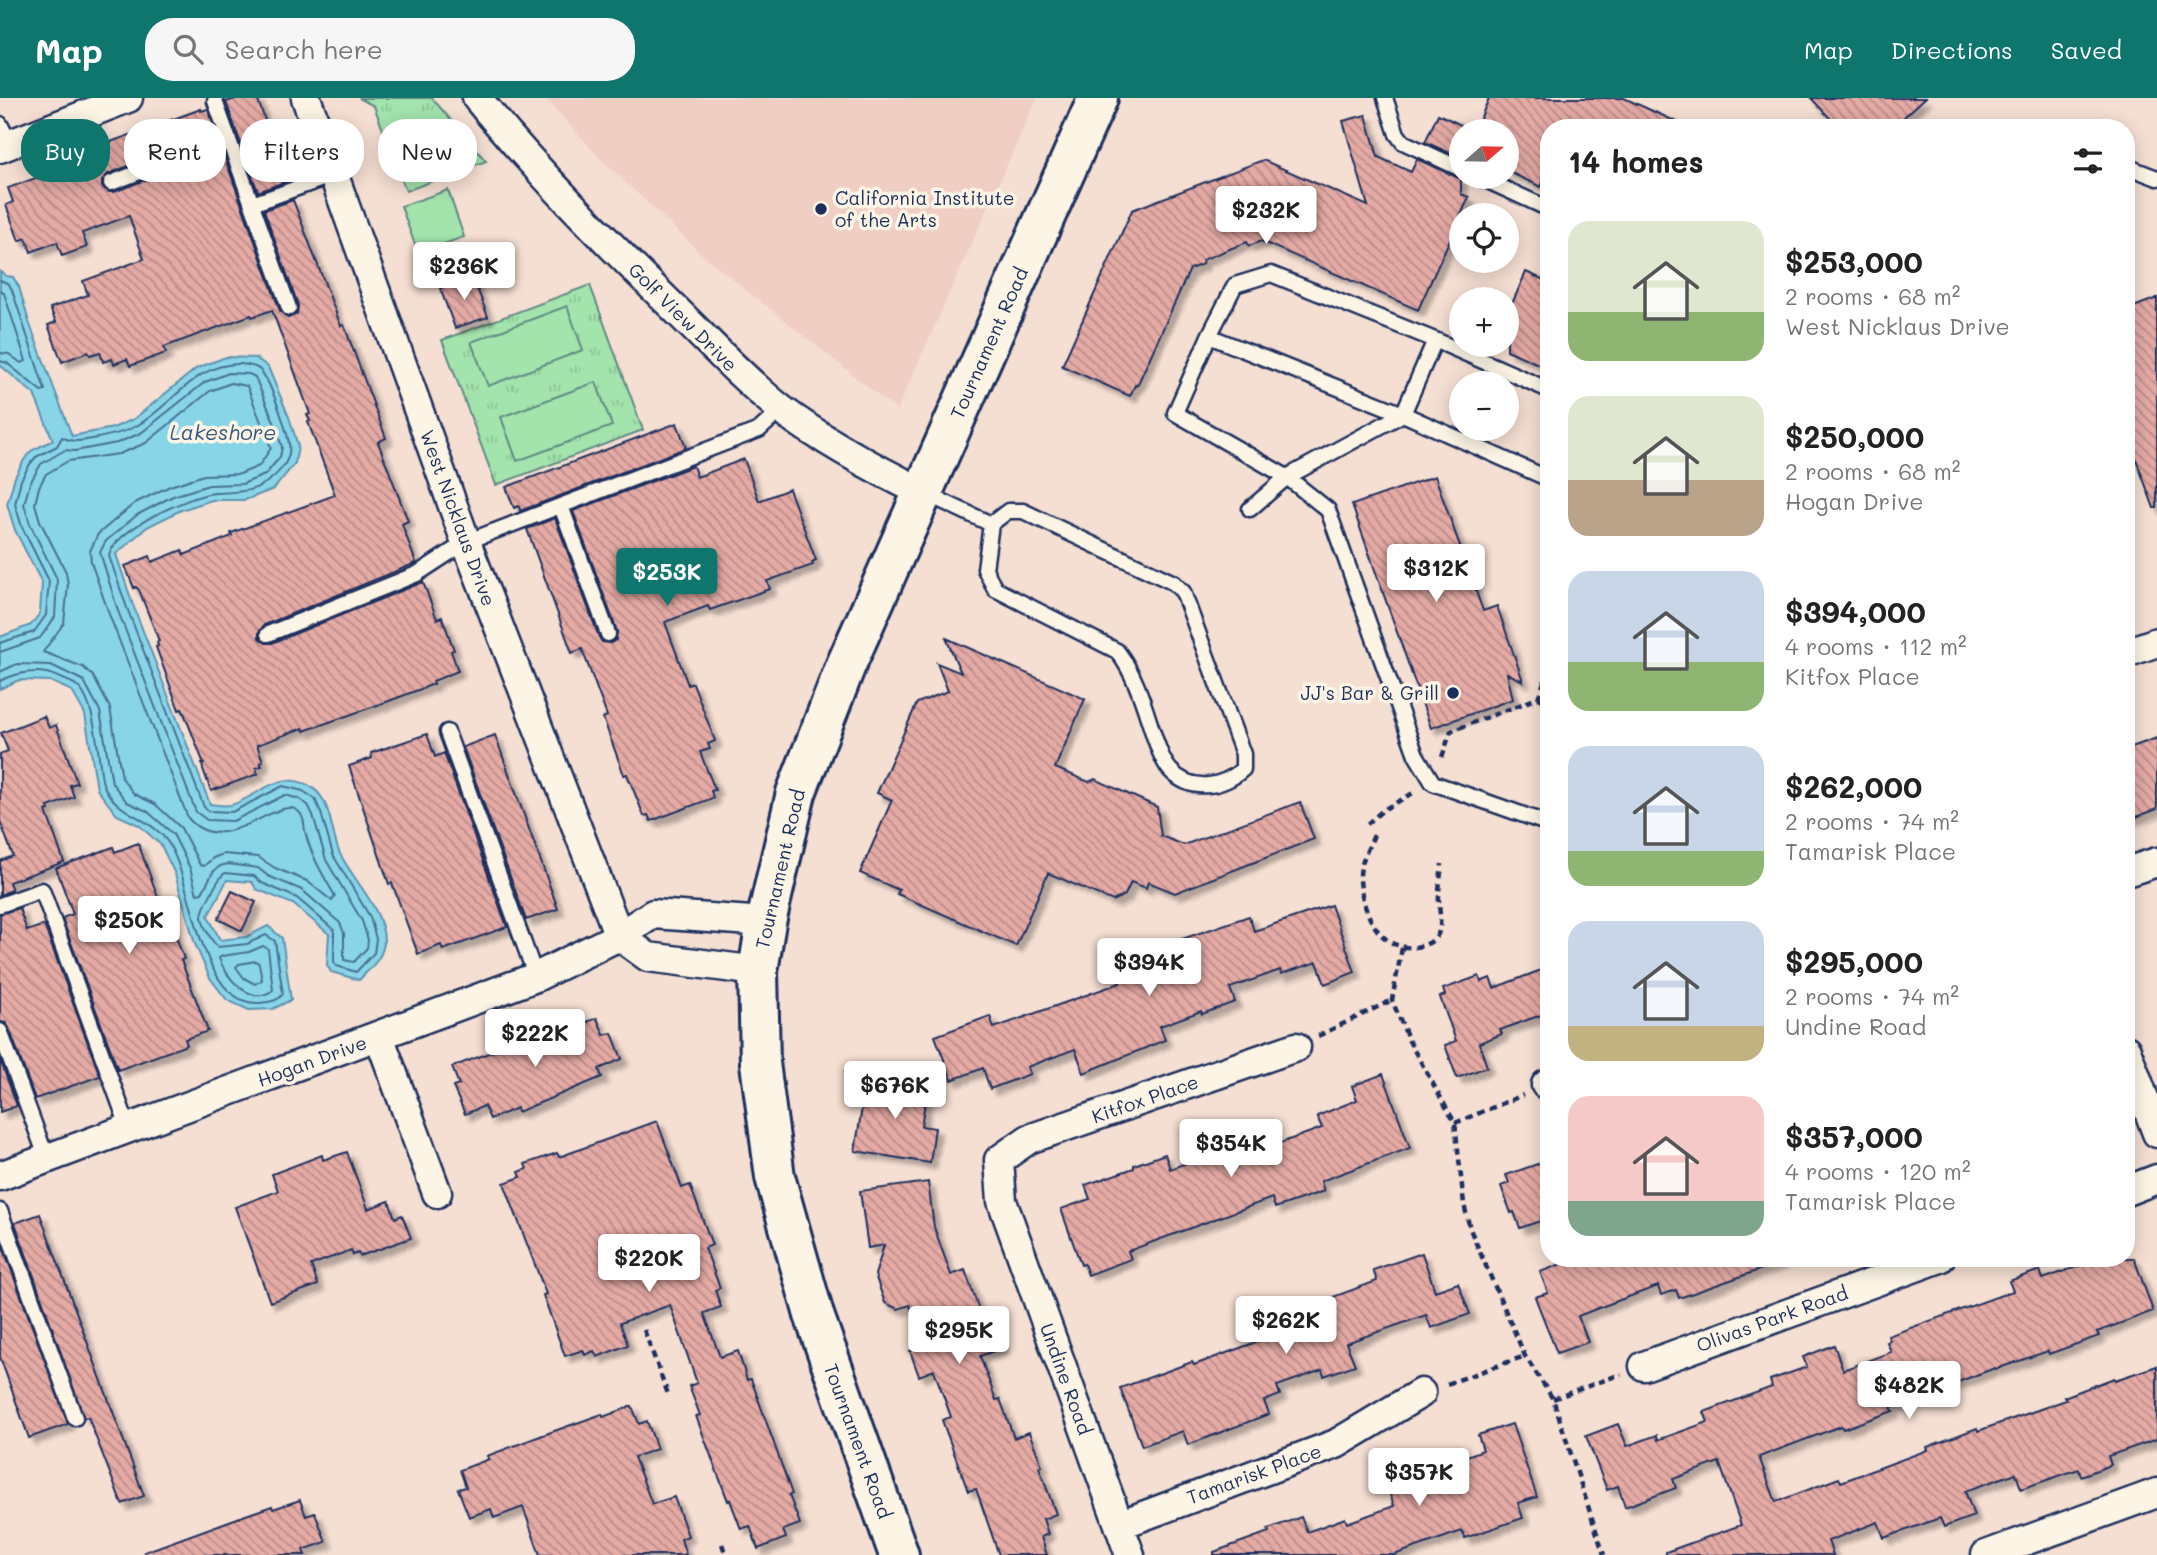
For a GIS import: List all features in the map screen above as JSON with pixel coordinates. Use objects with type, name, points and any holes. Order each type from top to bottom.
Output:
[{"type":"street","points":[[3,139],[128,98]]},
{"type":"street","name":"West Nicklaus Drive","points":[[306,98],[314,119]]},
{"type":"street","name":"Golf View Drive","points":[[477,98],[606,241],[743,376],[782,409],[823,438],[875,469],[924,492]]},
{"type":"street","name":"Tournament Road","points":[[899,1555],[814,1315],[775,1177],[761,1063],[758,971],[766,922],[796,793],[846,665],[1098,98]]},
{"type":"street","name":"West Nicklaus Drive","points":[[337,182],[466,542],[619,936]]},
{"type":"street","points":[[2135,650],[2157,642]]},
{"type":"street","points":[[2135,869],[2157,862]]},
{"type":"street","name":"Hogan Drive","points":[[0,1176],[536,977],[619,936],[653,914],[766,922]]},
{"type":"street","points":[[619,936],[648,957],[758,971]]},
{"type":"street","points":[[379,1036],[437,1193]]},
{"type":"street","name":"Kitfox Place","points":[[999,1160],[1029,1139],[1296,1047]]},
{"type":"street","points":[[2135,1074],[2157,1133]]},
{"type":"street","name":"Undine Road","points":[[999,1160],[1002,1201],[1130,1555]]},
{"type":"street","points":[[2135,1188],[2157,1180]]},
{"type":"street","name":"Olivas Park Road","points":[[1644,1366],[1915,1267]]},
{"type":"street","name":"Tamarisk Place","points":[[1119,1525],[1336,1444],[1421,1393]]},
{"type":"street","points":[[1986,1555],[2157,1493]]},
{"type":"lane","points":[[1385,98],[1397,134],[1403,142],[1449,163]]},
{"type":"lane","points":[[215,101],[289,307]]},
{"type":"lane","points":[[111,183],[228,138]]},
{"type":"lane","points":[[2135,169],[2157,178]]},
{"type":"lane","points":[[252,204],[314,182]]},
{"type":"lane","points":[[1505,189],[1540,205]]},
{"type":"lane","points":[[1540,386],[1271,274],[1235,285],[1209,335],[1175,413],[1287,477],[1328,510],[1416,755],[1433,783],[1540,821]]},
{"type":"lane","points":[[1209,335],[1403,414],[1540,475]]},
{"type":"lane","points":[[1250,509],[1287,477],[1403,414],[1434,340]]},
{"type":"lane","points":[[268,634],[417,574],[466,542],[759,430],[782,409]]},
{"type":"lane","points":[[924,492],[991,524]]},
{"type":"lane","points":[[561,506],[608,634]]},
{"type":"lane","points":[[1008,511],[1023,511],[1174,583],[1183,593],[1243,754],[1243,769],[1234,777],[1207,787],[1187,782],[1170,770],[1162,756],[1129,667],[1117,651],[995,589],[985,569],[991,524],[1008,511]]},
{"type":"lane","points":[[447,732],[536,977]]},
{"type":"lane","points":[[0,905],[42,890],[129,1129]]},
{"type":"lane","points":[[0,1031],[47,1159]]},
{"type":"lane","points":[[0,1211],[75,1418]]},
{"type":"path","points":[[1451,731],[1538,698],[1540,693]]},
{"type":"path","points":[[1374,835],[1360,874],[1365,904],[1377,931],[1390,943],[1402,948],[1431,942],[1438,933],[1442,864]]},
{"type":"path","points":[[1402,948],[1392,1000],[1409,1041],[1455,1123],[1464,1205],[1470,1229],[1525,1356],[1553,1399],[1604,1555]]},
{"type":"path","points":[[1296,1047],[1392,1000]]},
{"type":"path","points":[[1455,1123],[1540,1088]]},
{"type":"path","points":[[644,1330],[668,1394]]},
{"type":"path","points":[[1421,1393],[1525,1356]]},
{"type":"path","points":[[1553,1399],[1644,1366]]},
{"type":"path","points":[[722,1544],[726,1555]]},
{"type":"shaded area","name":"California Institute of the Arts","points":[[545,98],[1037,98],[897,410],[705,257],[602,160]]},
{"type":"green space","points":[[359,98],[432,98],[450,119],[379,119],[374,106]]},
{"type":"green space","points":[[477,150],[486,161],[477,164]]},
{"type":"green space","points":[[403,182],[430,182],[406,191]]},
{"type":"green space","points":[[448,190],[464,237],[418,253],[401,206]]},
{"type":"green space","points":[[590,285],[643,430],[496,485],[442,340]]},
{"type":"green space","points":[[567,306],[583,350],[488,386],[471,342]]},
{"type":"green space","points":[[596,382],[612,426],[517,461],[501,417]]},
{"type":"water","name":"Lakeshore","points":[[0,271],[13,277],[19,287],[29,322],[72,436],[113,428],[134,419],[197,368],[226,357],[256,358],[268,367],[298,446],[295,463],[274,489],[245,500],[212,500],[181,510],[147,527],[116,554],[210,804],[231,805],[276,783],[295,781],[315,789],[326,805],[340,854],[373,906],[382,929],[382,952],[359,980],[331,972],[327,965],[329,934],[293,904],[256,889],[252,882],[227,880],[208,916],[220,940],[246,937],[268,926],[282,938],[291,1000],[273,1009],[249,1010],[227,1000],[210,978],[195,944],[175,874],[161,845],[139,825],[117,815],[97,789],[85,714],[72,691],[50,681],[19,680],[0,689],[0,637],[31,625],[40,613],[42,583],[15,530],[7,504],[15,477],[24,460],[31,451],[53,440],[34,394],[0,365]]},
{"type":"building","points":[[238,98],[257,98],[265,119],[240,119],[240,141],[226,102]]},
{"type":"building","points":[[1489,98],[1624,98],[1670,119],[1540,119],[1540,187],[1519,177],[1519,119],[1480,119]]},
{"type":"building","points":[[1811,98],[1925,98],[1902,119],[1831,119]]},
{"type":"building","points":[[208,109],[211,119],[174,119]]},
{"type":"building","points":[[1438,114],[1449,119],[1449,153],[1425,142]]},
{"type":"building","points":[[1366,115],[1378,157],[1411,172],[1417,159],[1449,174],[1449,189],[1461,189],[1461,194],[1469,197],[1466,203],[1449,203],[1449,241],[1418,310],[1261,241],[1249,246],[1247,242],[1202,260],[1203,264],[1190,269],[1130,396],[1062,366],[1132,210],[1263,160],[1368,206],[1343,121]]},
{"type":"building","points":[[124,137],[124,168],[110,173],[110,142]]},
{"type":"building","points":[[226,161],[280,311],[288,318],[297,314],[298,305],[264,210],[293,200],[386,438],[378,442],[408,521],[402,524],[416,563],[264,625],[259,632],[259,638],[266,643],[272,643],[423,582],[437,619],[442,617],[454,650],[451,651],[458,671],[433,681],[434,684],[389,701],[257,745],[263,761],[260,762],[262,766],[256,768],[258,774],[211,791],[203,769],[204,764],[184,713],[182,709],[179,710],[156,647],[159,641],[139,590],[134,588],[125,566],[150,556],[152,562],[182,550],[184,555],[232,536],[231,533],[335,495],[308,422],[310,421],[307,415],[310,414],[272,310],[164,347],[166,353],[130,366],[127,359],[114,364],[112,359],[103,362],[100,352],[90,355],[88,352],[62,362],[48,325],[56,322],[50,308],[88,295],[83,281],[144,259],[129,216],[82,233],[87,247],[62,256],[57,242],[31,252],[26,238],[19,241],[6,205],[13,202],[8,188],[25,182],[102,182],[102,187],[114,192],[140,182],[226,182]]},
{"type":"building","points":[[254,182],[284,182],[258,192]]},
{"type":"building","points":[[1526,272],[1540,278],[1540,365],[1519,355],[1519,288]]},
{"type":"building","points":[[472,275],[488,317],[455,328],[440,288]]},
{"type":"building","points":[[2157,298],[2157,508],[2154,508],[2135,456],[2135,307]]},
{"type":"building","points":[[677,423],[686,448],[520,511],[519,506],[514,508],[506,487]]},
{"type":"building","points":[[744,459],[759,501],[789,489],[816,560],[812,562],[813,565],[767,581],[770,589],[710,610],[708,606],[665,622],[688,685],[693,683],[715,741],[708,744],[710,749],[700,752],[715,790],[711,791],[713,798],[651,821],[648,815],[644,816],[627,774],[624,775],[603,718],[607,716],[582,649],[572,653],[527,529],[555,518],[599,637],[602,642],[611,643],[616,640],[617,631],[573,511],[693,466],[697,477]]},
{"type":"building","points":[[1435,476],[1483,611],[1497,606],[1523,681],[1507,673],[1513,699],[1431,728],[1352,505]]},
{"type":"building","points":[[946,638],[1085,699],[1055,768],[1089,782],[1095,779],[1157,807],[1161,836],[1184,845],[1300,802],[1314,839],[1175,893],[1148,882],[1146,888],[1131,882],[1125,895],[1113,901],[1048,873],[1016,946],[897,894],[899,890],[860,873],[892,800],[877,793],[917,703],[948,691],[937,663],[961,673]]},
{"type":"building","points":[[44,716],[49,728],[56,725],[77,783],[70,785],[74,797],[48,807],[49,810],[46,811],[64,862],[9,882],[12,890],[0,895],[0,861],[13,856],[0,821],[0,754],[8,751],[1,733]]},
{"type":"building","points":[[427,734],[435,757],[444,753],[507,927],[443,950],[441,945],[418,954],[392,883],[389,884],[349,766],[372,758],[371,753]]},
{"type":"building","points":[[495,735],[558,909],[526,920],[463,747]]},
{"type":"building","points":[[2157,738],[2157,809],[2135,817],[2135,746]]},
{"type":"building","points":[[138,843],[165,916],[168,915],[184,959],[181,960],[208,1031],[185,1039],[187,1045],[118,1070],[62,918],[73,914],[56,868],[113,847],[115,852]]},
{"type":"building","points":[[232,891],[256,902],[242,931],[218,919]]},
{"type":"building","points":[[1331,905],[1355,972],[1325,984],[1317,962],[1281,974],[1280,970],[1230,988],[1235,1002],[1160,1026],[1165,1040],[1084,1073],[1075,1049],[1027,1067],[1030,1074],[990,1089],[983,1068],[952,1080],[935,1036],[990,1016],[994,1028],[1120,983],[1116,973],[1179,950],[1176,941],[1249,916],[1254,931]]},
{"type":"building","points":[[19,908],[27,931],[44,925],[100,1076],[35,1099],[9,1028],[6,1023],[0,1022],[0,914]]},
{"type":"building","points":[[1540,970],[1540,1015],[1500,1030],[1502,1034],[1479,1043],[1487,1067],[1457,1078],[1445,1045],[1456,1041],[1440,997],[1445,995],[1443,989],[1479,976],[1481,982],[1490,978],[1494,988]]},
{"type":"building","points":[[597,1018],[604,1035],[612,1033],[622,1059],[599,1069],[602,1077],[518,1112],[517,1108],[490,1119],[484,1106],[465,1114],[453,1087],[459,1085],[452,1067],[551,1029],[552,1031],[567,1025],[569,1029]]},
{"type":"building","points":[[0,1059],[17,1106],[0,1112]]},
{"type":"building","points":[[1383,1074],[1410,1148],[1321,1181],[1324,1191],[1275,1208],[1272,1198],[1128,1251],[1131,1259],[1088,1275],[1084,1264],[1081,1265],[1061,1209],[1090,1199],[1085,1185],[1165,1154],[1170,1169],[1268,1133],[1272,1146],[1322,1128],[1317,1116],[1357,1100],[1352,1086]]},
{"type":"building","points":[[867,1076],[928,1085],[921,1126],[935,1128],[930,1163],[855,1151]]},
{"type":"building","points":[[657,1121],[682,1188],[690,1185],[712,1245],[705,1248],[720,1288],[715,1290],[721,1307],[704,1313],[720,1357],[738,1351],[747,1380],[751,1379],[800,1524],[783,1530],[786,1538],[758,1549],[750,1526],[741,1529],[696,1416],[700,1415],[689,1386],[697,1383],[670,1305],[620,1323],[628,1345],[597,1357],[594,1351],[585,1355],[583,1350],[565,1356],[543,1295],[546,1294],[504,1183],[521,1177],[519,1172],[527,1169],[525,1164],[557,1153],[559,1157]]},
{"type":"building","points":[[347,1152],[368,1209],[389,1201],[395,1218],[402,1215],[411,1238],[360,1256],[358,1253],[353,1255],[351,1250],[311,1265],[318,1285],[270,1302],[235,1207],[278,1191],[272,1174],[322,1155],[323,1160]]},
{"type":"building","points":[[1540,1163],[1540,1221],[1520,1228],[1501,1186],[1509,1183],[1506,1175]]},
{"type":"building","points":[[928,1182],[934,1227],[951,1275],[965,1270],[983,1321],[991,1318],[1002,1344],[1002,1348],[980,1356],[996,1400],[1000,1399],[1014,1438],[1029,1432],[1042,1466],[1039,1467],[1056,1514],[1043,1519],[1048,1534],[1041,1537],[1047,1555],[999,1555],[976,1489],[968,1491],[942,1420],[951,1417],[934,1370],[919,1376],[910,1351],[924,1346],[910,1305],[898,1309],[885,1303],[875,1275],[884,1245],[868,1248],[860,1191]]},
{"type":"building","points":[[40,1214],[144,1496],[122,1504],[88,1417],[84,1418],[15,1223]]},
{"type":"building","points":[[0,1239],[68,1424],[29,1438],[0,1357]]},
{"type":"building","points":[[1422,1253],[1435,1291],[1458,1283],[1470,1314],[1431,1328],[1426,1315],[1346,1343],[1355,1365],[1324,1376],[1322,1370],[1277,1386],[1280,1395],[1264,1401],[1269,1414],[1188,1445],[1183,1431],[1142,1446],[1120,1388],[1192,1362],[1194,1365],[1305,1324],[1300,1309],[1377,1281],[1373,1270]]},
{"type":"building","points":[[2135,1261],[2153,1311],[2097,1332],[2099,1336],[2049,1354],[2048,1351],[1995,1368],[1891,1407],[1893,1411],[1843,1429],[1841,1426],[1759,1457],[1776,1502],[1839,1478],[1841,1482],[1928,1450],[1927,1447],[1977,1428],[1978,1431],[2066,1400],[2064,1397],[2114,1378],[2115,1380],[2157,1366],[2157,1439],[2108,1456],[2111,1465],[2081,1476],[2079,1469],[2021,1489],[2016,1473],[1965,1491],[1974,1516],[1944,1527],[1940,1518],[1884,1538],[1878,1522],[1828,1541],[1833,1555],[1666,1555],[1666,1552],[1741,1525],[1719,1462],[1673,1479],[1676,1488],[1625,1507],[1618,1486],[1607,1490],[1586,1436],[1618,1424],[1627,1446],[1657,1435],[1658,1440],[1708,1422],[1704,1412],[1772,1387],[1770,1380],[1807,1367],[1803,1357],[1834,1345],[1843,1370],[1891,1352],[1888,1336],[2013,1291],[2009,1281],[2040,1270],[2043,1279],[2076,1267],[2135,1267]]},
{"type":"building","points":[[1553,1267],[1768,1267],[1679,1298],[1676,1290],[1661,1295],[1658,1286],[1578,1316],[1588,1342],[1557,1353],[1535,1297],[1548,1293],[1540,1272]]},
{"type":"building","points":[[632,1406],[639,1424],[647,1421],[657,1449],[634,1457],[652,1504],[674,1497],[688,1536],[681,1539],[686,1555],[540,1555],[523,1507],[494,1518],[491,1509],[469,1517],[458,1489],[466,1487],[460,1470],[489,1459],[487,1456],[543,1435]]},
{"type":"building","points":[[1512,1424],[1537,1497],[1518,1503],[1523,1518],[1465,1538],[1462,1531],[1394,1555],[1214,1555],[1214,1552],[1301,1517],[1307,1532],[1345,1518],[1347,1523],[1394,1506],[1387,1486],[1483,1450],[1478,1435]]},
{"type":"building","points":[[300,1500],[306,1516],[315,1513],[326,1542],[303,1550],[305,1555],[145,1555],[144,1552],[246,1515]]},
{"type":"place","name":"California Institute of the Arts","points":[[821,209]]},
{"type":"place","name":"JJ's Bar & Grill","points":[[1453,693]]}]
